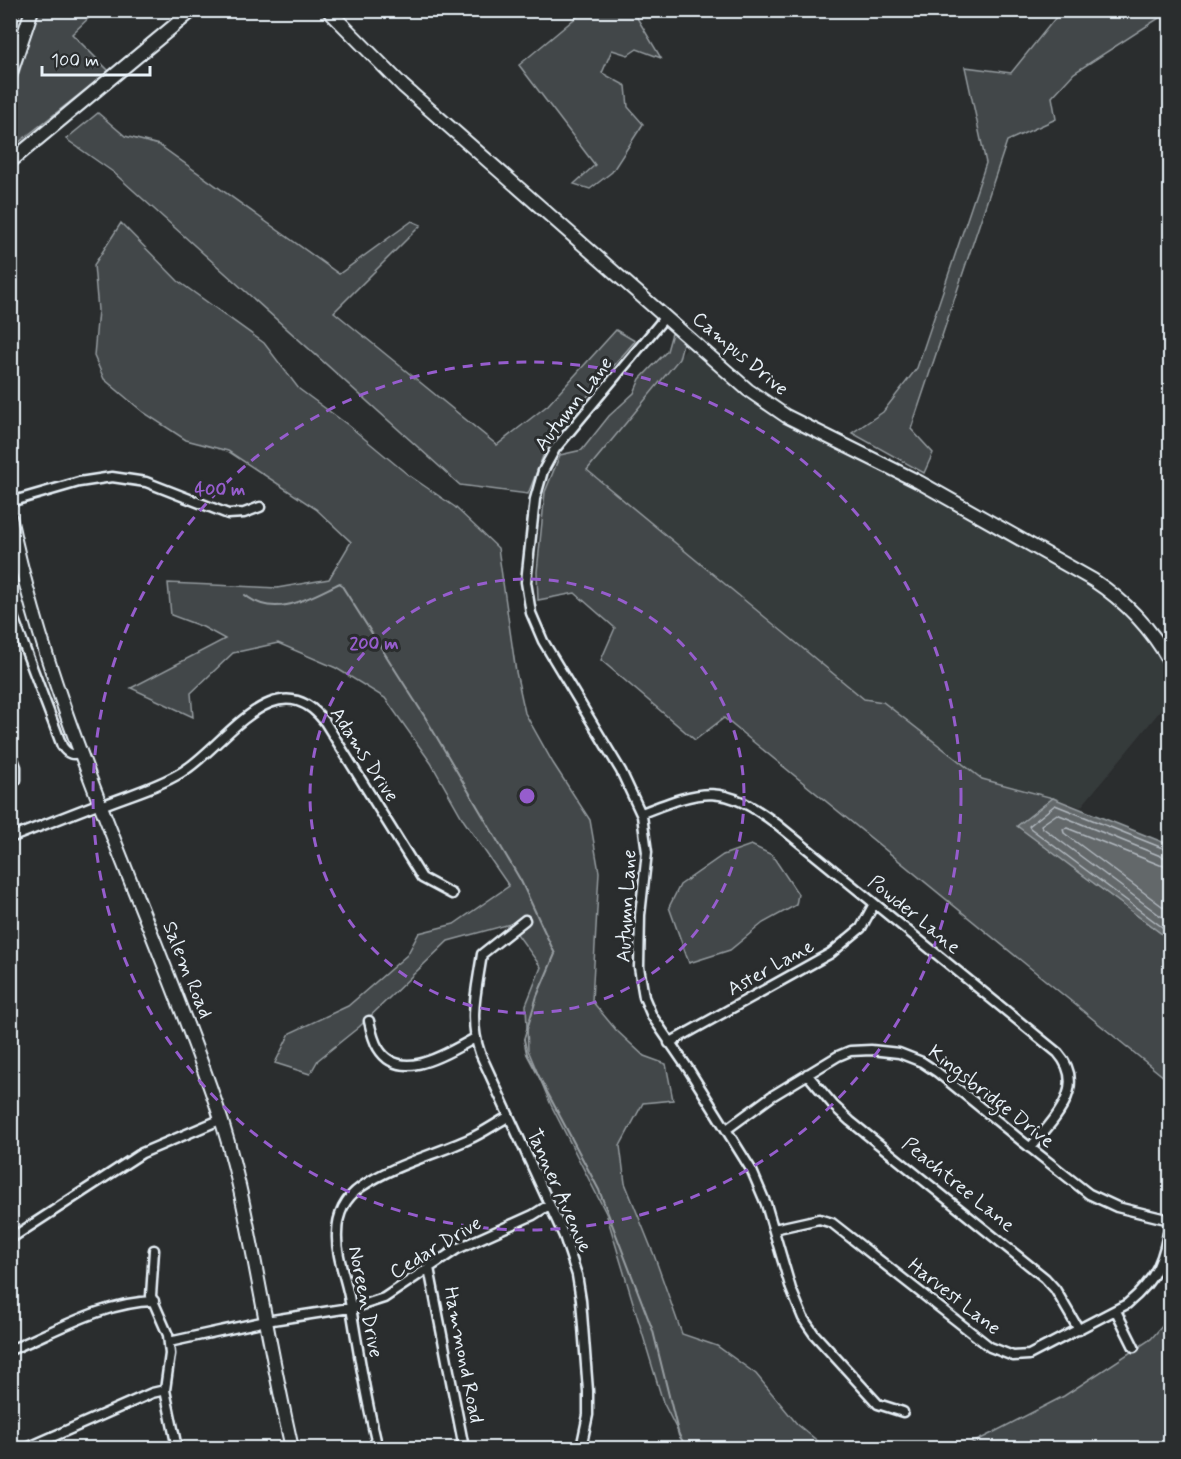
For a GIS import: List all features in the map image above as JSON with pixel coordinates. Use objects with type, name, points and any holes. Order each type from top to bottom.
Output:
[{"type":"street","points":[[10,75],[32,10]]},
{"type":"street","points":[[10,162],[193,10]]},
{"type":"street","name":"Campus Drive","points":[[328,10],[403,86],[748,390],[774,409],[919,482],[1103,587],[1126,604],[1141,620],[1170,662]]},
{"type":"street","points":[[10,150],[29,146]]},
{"type":"street","name":"Autumn Lane","points":[[665,317],[547,462],[535,499],[526,572],[529,603],[538,632],[621,771],[642,813],[647,852],[640,915],[640,977],[647,1006],[727,1129],[758,1182],[795,1299],[808,1326],[878,1404],[903,1412]]},
{"type":"street","points":[[10,502],[52,488],[112,477],[146,482],[228,514],[244,513],[261,507]]},
{"type":"street","name":"Salem Road","points":[[10,517],[33,613],[52,674],[222,1119],[239,1180],[292,1449]]},
{"type":"street","points":[[10,609],[62,746],[67,753],[72,755],[82,753]]},
{"type":"street","name":"Adams Drive","points":[[10,838],[162,783],[184,772],[245,717],[266,704],[283,700],[307,705],[325,722],[422,878],[452,894]]},
{"type":"street","points":[[10,751],[16,767],[16,780],[10,783]]},
{"type":"street","name":"Powder Lane","points":[[642,813],[686,796],[702,794],[719,794],[737,799],[762,813],[1035,1034],[1063,1059],[1069,1072],[1069,1093],[1060,1110],[1030,1148]]},
{"type":"street","name":"Aster Lane","points":[[669,1043],[831,953],[861,928],[874,904]]},
{"type":"street","name":"Tanner Avenue","points":[[525,920],[482,954],[474,1001],[473,1023],[475,1038],[508,1117],[572,1259],[581,1300],[588,1399],[587,1422],[581,1449]]},
{"type":"street","points":[[369,1021],[378,1048],[386,1058],[399,1064],[414,1065],[428,1062],[475,1038]]},
{"type":"street","name":"Kingsbridge Drive","points":[[727,1129],[772,1096],[826,1062],[850,1051],[884,1050],[907,1055],[938,1072],[1030,1148],[1098,1199],[1117,1207],[1170,1220]]},
{"type":"street","name":"Peachtree Lane","points":[[807,1074],[850,1121],[1045,1278],[1079,1330]]},
{"type":"street","name":"Noreen Drive","points":[[378,1449],[351,1308],[338,1255],[337,1233],[341,1211],[349,1197],[361,1187],[469,1140],[508,1117]]},
{"type":"street","points":[[10,1239],[133,1158],[222,1119]]},
{"type":"street","name":"Cedar Drive","points":[[169,1342],[266,1321],[351,1308],[392,1294],[465,1245],[549,1205]]},
{"type":"street","name":"Harvest Lane","points":[[774,1229],[812,1220],[825,1220],[832,1223],[982,1342],[1005,1355],[1021,1357],[1116,1311],[1135,1298],[1154,1277],[1167,1244],[1170,1220]]},
{"type":"street","points":[[154,1250],[150,1285],[169,1342],[165,1390],[177,1449]]},
{"type":"street","name":"Hammond Road","points":[[429,1268],[464,1449]]},
{"type":"street","points":[[10,1350],[124,1303],[154,1301]]},
{"type":"street","points":[[1116,1311],[1134,1347]]},
{"type":"street","points":[[27,1449],[152,1393],[165,1390]]},
{"type":"shaded area","points":[[585,10],[633,11],[661,58],[637,49],[628,55],[612,50],[602,73],[626,86],[628,107],[643,124],[612,172],[590,189],[574,184],[595,165],[519,65]]},
{"type":"shaded area","points":[[10,11],[20,11],[11,41]]},
{"type":"shaded area","points":[[38,11],[96,11],[72,34],[109,71],[14,146],[11,144],[11,99]]},
{"type":"shaded area","points":[[1117,11],[1170,11],[1074,73],[1052,97],[1056,119],[1007,141],[911,429],[933,453],[924,473],[852,433],[883,412],[917,368],[986,163],[965,67],[1011,73],[1057,16],[1113,16]]},
{"type":"shaded area","points":[[98,113],[125,136],[159,145],[339,274],[412,221],[421,225],[334,312],[497,445],[548,405],[616,330],[635,341],[549,441],[528,494],[460,485],[113,172],[66,139]]},
{"type":"shaded area","points":[[121,223],[178,281],[264,343],[299,389],[348,425],[407,474],[455,507],[498,548],[516,672],[525,713],[553,763],[590,820],[599,872],[592,1001],[616,1030],[644,1056],[666,1064],[673,1100],[643,1103],[620,1146],[625,1183],[682,1334],[717,1346],[756,1374],[797,1424],[826,1448],[686,1448],[663,1402],[606,1213],[551,1105],[528,1050],[526,1005],[541,967],[510,924],[448,941],[359,1027],[318,1060],[310,1074],[275,1063],[290,1033],[348,1006],[407,955],[419,933],[454,924],[509,886],[464,821],[431,763],[385,698],[336,668],[278,643],[233,653],[191,693],[193,717],[131,688],[225,639],[203,627],[171,615],[168,583],[277,588],[329,579],[351,542],[316,509],[228,451],[186,440],[143,412],[104,379],[94,356],[98,310],[94,265]]},
{"type":"shaded area","points":[[672,333],[683,343],[679,359],[587,470],[864,699],[883,702],[982,779],[1053,798],[1018,826],[1170,940],[1170,1082],[724,718],[695,740],[601,660],[615,628],[575,593],[538,600],[537,572],[545,492],[560,455],[582,450],[609,416],[634,393],[640,379],[667,351]]},
{"type":"shaded area","points":[[688,346],[738,392],[781,421],[900,480],[1087,584],[1118,606],[1144,634],[1170,678],[1170,699],[1081,807],[1053,798],[1017,826],[587,470]]},
{"type":"shaded area","points":[[751,845],[772,855],[798,894],[796,905],[763,923],[730,950],[689,963],[669,907],[680,885],[723,855]]},
{"type":"shaded area","points":[[1170,1317],[1170,1432],[1165,1448],[963,1448],[1064,1396],[1151,1339]]},
{"type":"water","points":[[1053,798],[1170,845],[1170,940],[1017,826]]},
{"type":"waterway","points":[[245,595],[269,606],[281,606],[305,600],[340,583],[425,717],[521,881],[555,954],[537,996],[524,1039],[527,1054],[599,1190],[653,1331],[679,1436],[688,1448]]}]
